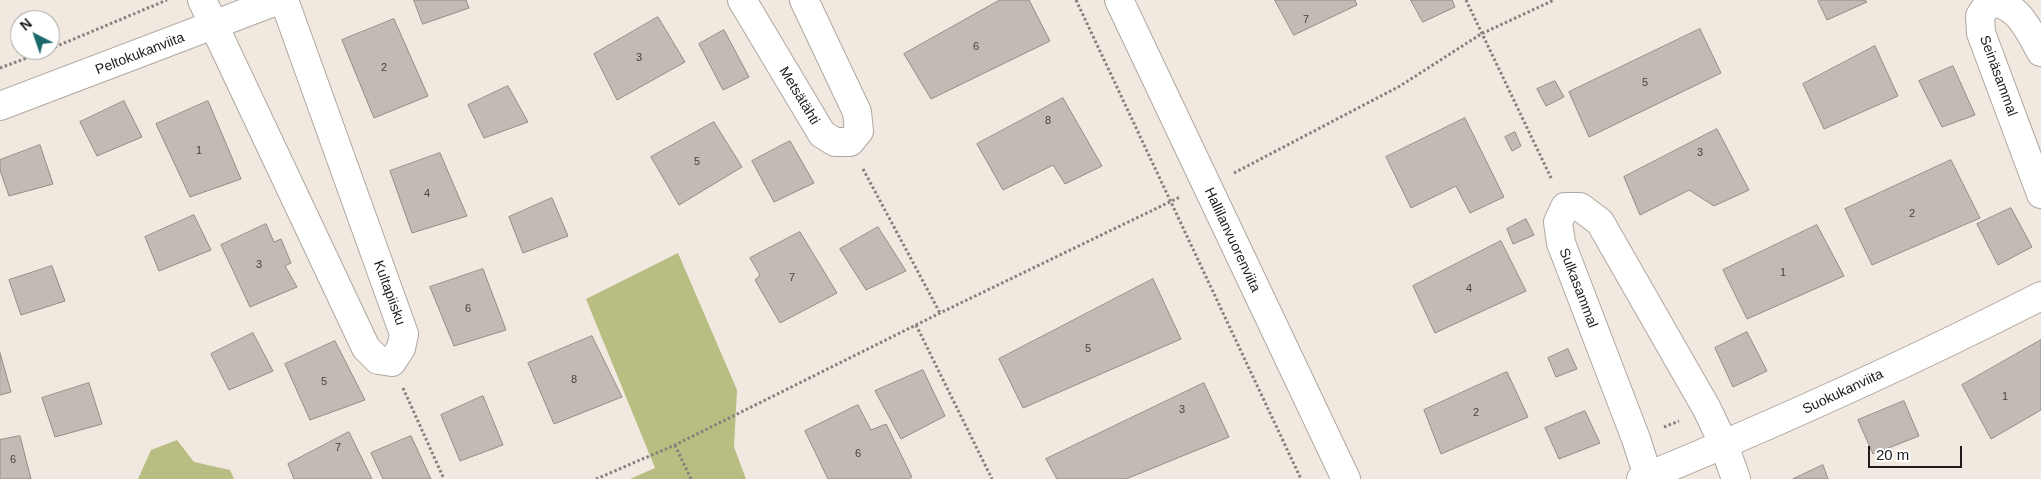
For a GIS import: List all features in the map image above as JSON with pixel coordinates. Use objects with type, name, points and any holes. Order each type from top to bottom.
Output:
[{"type":"street","points":[[202,0],[366,348],[378,360],[392,362]]},
{"type":"street","name":"Peltokukanviita","points":[[0,106],[279,0]]},
{"type":"street","name":"Kultapiisku","points":[[284,0],[404,334],[401,348],[392,362]]},
{"type":"street","name":"Metsätähti","points":[[742,0],[822,134],[835,142],[850,142]]},
{"type":"street","points":[[804,0],[857,112],[859,130],[850,142]]},
{"type":"street","name":"Hallilanvuorenviita","points":[[1118,0],[1346,479]]},
{"type":"street","name":"Seinäsammal","points":[[2041,52],[2019,14],[2000,2],[1989,2],[1980,16],[1981,34],[2041,194]]},
{"type":"street","points":[[1565,207],[1580,207],[1600,222],[1707,409],[1724,445],[1736,479]]},
{"type":"street","name":"Sulkasammal","points":[[1565,207],[1558,222],[1561,243],[1636,438],[1645,478]]},
{"type":"street","name":"Suokukanviita","points":[[1645,478],[1833,397],[1949,343],[2041,296]]},
{"type":"path","points":[[60,45],[167,0]]},
{"type":"path","points":[[1076,0],[1301,479]]},
{"type":"path","points":[[1466,0],[1565,207]]},
{"type":"path","points":[[596,479],[675,445],[940,313],[1171,201],[1230,175],[1400,86],[1481,34],[1554,0]]},
{"type":"path","points":[[0,68],[22,60]]},
{"type":"path","points":[[850,142],[940,313]]},
{"type":"path","points":[[916,325],[992,479]]},
{"type":"path","points":[[392,362],[444,479]]},
{"type":"path","points":[[1636,438],[1707,409]]},
{"type":"path","points":[[675,445],[691,479]]},
{"type":"green space","points":[[678,253],[737,390],[734,447],[746,479],[630,479],[655,468],[586,299]]},
{"type":"green space","points":[[177,440],[194,462],[230,470],[234,479],[138,479],[151,450]]},
{"type":"building","points":[[414,0],[466,0],[469,8],[423,24]]},
{"type":"building","points":[[1000,0],[1029,0],[1050,41],[931,99],[904,54]]},
{"type":"building","points":[[1275,0],[1355,0],[1357,5],[1294,35]]},
{"type":"building","points":[[1411,0],[1452,0],[1455,7],[1423,22]]},
{"type":"building","points":[[1819,0],[1865,0],[1867,2],[1827,20]]},
{"type":"building","points":[[658,17],[685,62],[617,100],[594,54]]},
{"type":"building","points":[[394,19],[428,96],[374,118],[342,40]]},
{"type":"building","points":[[1700,29],[1721,73],[1589,137],[1569,92]]},
{"type":"building","points":[[724,30],[749,77],[723,90],[699,44]]},
{"type":"building","points":[[1875,46],[1898,96],[1824,129],[1803,84]]},
{"type":"building","points":[[1953,66],[1975,115],[1942,127],[1919,81]]},
{"type":"building","points":[[1555,81],[1564,97],[1546,106],[1537,89]]},
{"type":"building","points":[[508,86],[528,122],[484,138],[468,105]]},
{"type":"building","points":[[1063,98],[1102,166],[1065,184],[1053,165],[1003,190],[977,144]]},
{"type":"building","points":[[124,101],[142,137],[97,156],[80,122]]},
{"type":"building","points":[[208,101],[241,179],[190,197],[156,124]]},
{"type":"building","points":[[1465,118],[1504,197],[1470,213],[1456,186],[1411,208],[1386,157]]},
{"type":"building","points":[[714,122],[742,167],[679,205],[651,157]]},
{"type":"building","points":[[1717,129],[1749,190],[1714,206],[1689,190],[1640,215],[1624,177]]},
{"type":"building","points":[[1515,132],[1521,146],[1512,151],[1505,137]]},
{"type":"building","points":[[790,141],[814,183],[774,202],[752,161]]},
{"type":"building","points":[[40,145],[53,184],[9,196],[0,170],[0,160]]},
{"type":"building","points":[[440,153],[467,216],[412,233],[390,171]]},
{"type":"building","points":[[1951,160],[1980,218],[1872,265],[1845,209]]},
{"type":"building","points":[[552,198],[568,236],[523,253],[509,217]]},
{"type":"building","points":[[2011,208],[2032,247],[1998,265],[1977,224]]},
{"type":"building","points":[[194,215],[211,250],[159,271],[145,237]]},
{"type":"building","points":[[1526,219],[1534,235],[1513,244],[1507,229]]},
{"type":"building","points":[[266,224],[274,242],[281,239],[291,263],[285,266],[297,287],[250,307],[221,245]]},
{"type":"building","points":[[1817,225],[1844,276],[1747,319],[1723,270]]},
{"type":"building","points":[[878,227],[906,271],[866,290],[840,249]]},
{"type":"building","points":[[800,232],[837,293],[780,323],[755,280],[760,275],[750,258]]},
{"type":"building","points":[[1501,241],[1526,291],[1435,333],[1413,286]]},
{"type":"building","points":[[52,266],[65,301],[21,315],[9,280]]},
{"type":"building","points":[[483,269],[506,330],[454,346],[430,287]]},
{"type":"building","points":[[1153,279],[1181,339],[1023,408],[999,359]]},
{"type":"building","points":[[1747,332],[1767,371],[1733,387],[1715,348]]},
{"type":"building","points":[[253,333],[273,371],[229,390],[211,354]]},
{"type":"building","points":[[592,336],[622,397],[554,424],[528,363]]},
{"type":"building","points":[[2041,340],[2041,410],[1991,439],[1962,385]]},
{"type":"building","points":[[335,341],[365,400],[310,420],[285,364]]},
{"type":"building","points":[[1568,349],[1577,369],[1556,377],[1548,358]]},
{"type":"building","points":[[0,353],[11,392],[0,395]]},
{"type":"building","points":[[923,370],[945,416],[901,439],[875,391]]},
{"type":"building","points":[[1507,372],[1528,417],[1441,454],[1424,410]]},
{"type":"building","points":[[89,383],[102,424],[55,437],[42,398]]},
{"type":"building","points":[[1204,383],[1229,437],[1126,479],[1057,479],[1046,459]]},
{"type":"building","points":[[483,396],[503,445],[460,461],[441,415]]},
{"type":"building","points":[[1904,401],[1919,436],[1873,454],[1858,420]]},
{"type":"building","points":[[858,405],[871,430],[886,424],[912,477],[908,479],[828,479],[805,431]]},
{"type":"building","points":[[1585,411],[1600,443],[1559,459],[1545,428]]},
{"type":"building","points":[[349,432],[372,479],[294,479],[288,464]]},
{"type":"building","points":[[20,436],[31,479],[0,479],[0,440]]},
{"type":"building","points":[[411,436],[431,479],[383,479],[371,453]]},
{"type":"building","points":[[1823,465],[1828,479],[1793,479]]}]
